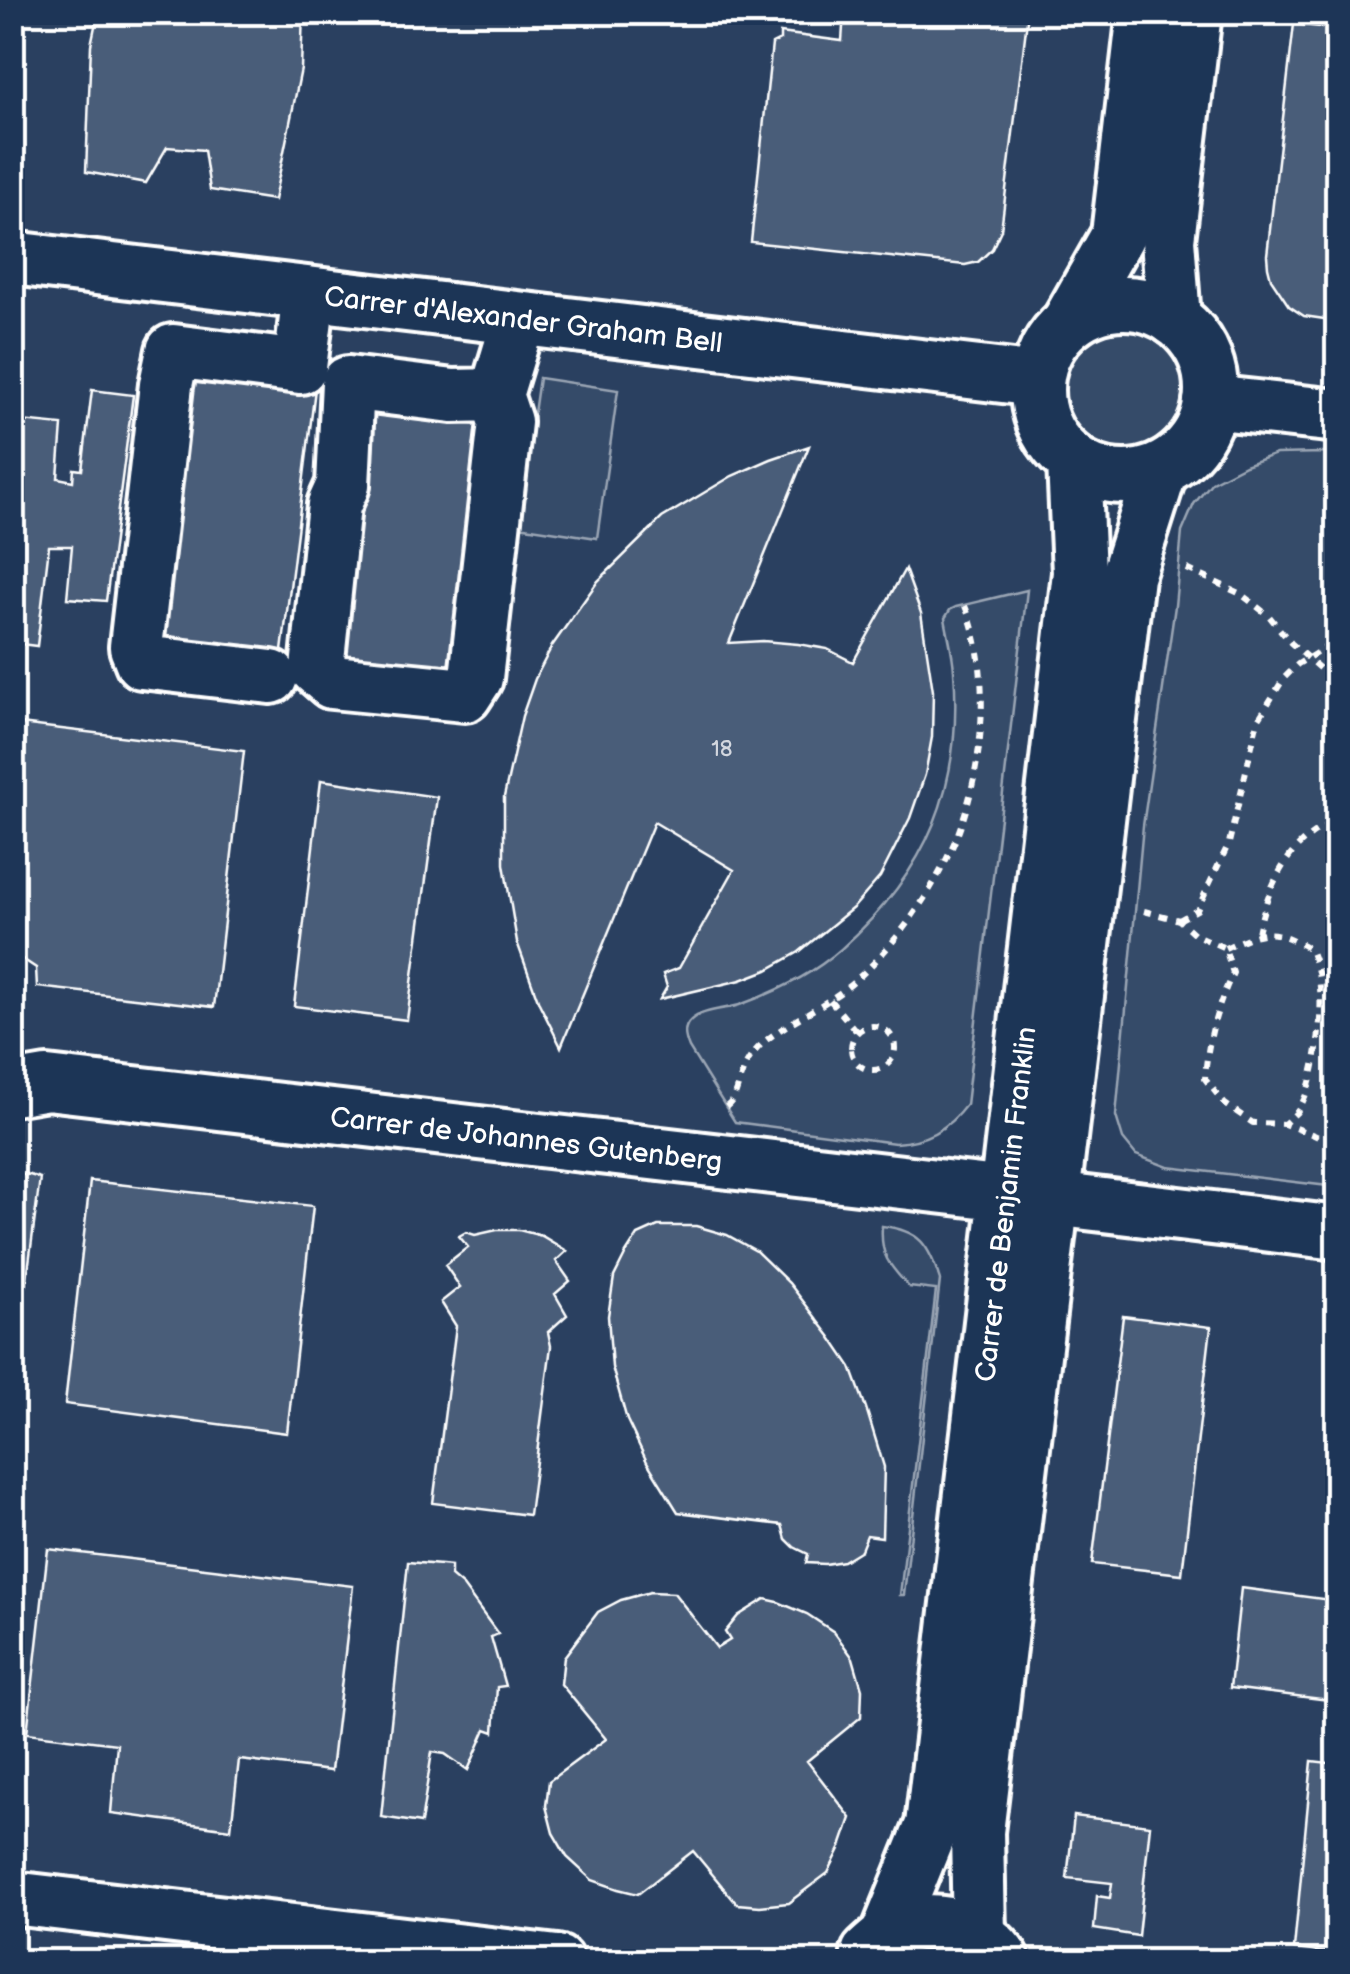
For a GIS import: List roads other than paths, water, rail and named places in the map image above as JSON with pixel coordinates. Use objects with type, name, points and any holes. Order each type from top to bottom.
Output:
[{"type":"street","points":[[1068,323],[1092,308],[1120,303],[1148,306],[1174,319],[1191,335],[1204,355],[1210,378],[1210,402],[1202,430],[1185,453],[1161,470],[1139,476],[1116,478],[1094,473],[1056,446],[1037,404],[1042,359],[1068,323],[1118,236],[1144,12]]},
{"type":"street","points":[[1174,319],[1168,240],[1195,12]]},
{"type":"street","name":"Carrer d'Alexander Graham Bell","points":[[12,258],[1037,380]]},
{"type":"street","points":[[270,677],[142,662],[136,647],[173,351],[300,367],[310,294]]},
{"type":"street","points":[[496,394],[453,396],[348,383],[344,485],[334,505],[316,669],[332,682],[466,695],[476,678],[504,422],[496,394],[519,318]]},
{"type":"street","points":[[1210,402],[1338,416]]},
{"type":"street","name":"Carrer de Benjamin Franklin","points":[[991,1949],[978,1832],[1079,573],[1074,462]]},
{"type":"street","name":"Carrer de Benjamin Franklin","points":[[875,1949],[932,1825],[1127,577],[1161,470]]},
{"type":"street","name":"Carrer de Johannes Gutenberg","points":[[24,1079],[1338,1232]]},
{"type":"street","points":[[12,1898],[558,1962]]},
{"type":"street","points":[[875,1949],[908,1926],[933,1922],[957,1926],[991,1949]]}]
